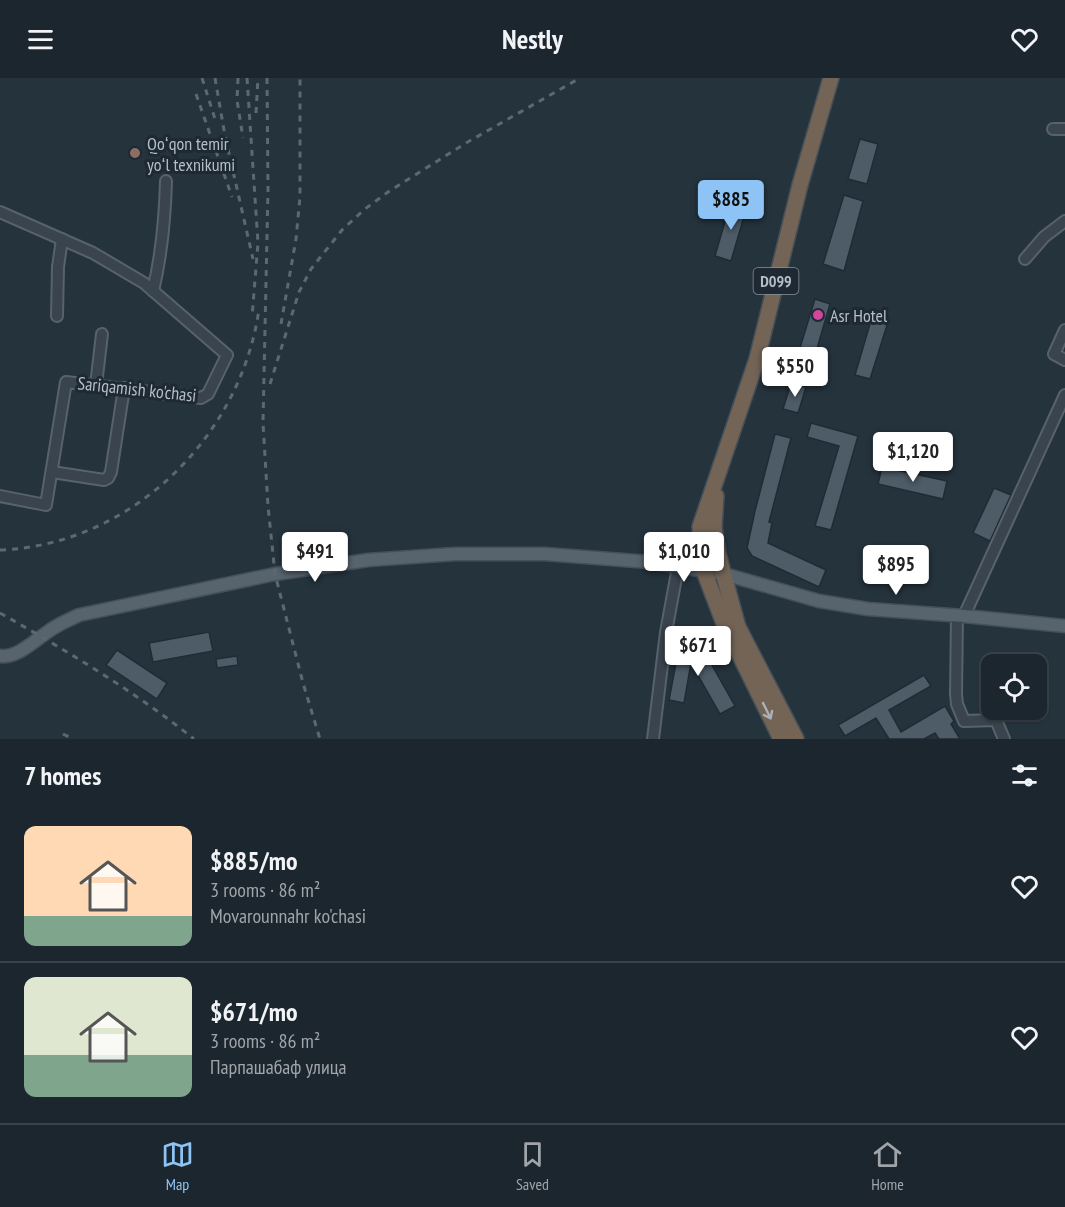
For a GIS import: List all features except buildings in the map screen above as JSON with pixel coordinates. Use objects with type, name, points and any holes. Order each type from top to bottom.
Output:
[{"type":"highway","name":"D099","points":[[781,739],[723,621],[704,571],[700,527],[757,359],[800,184],[831,78]]},
{"type":"highway","name":"D099","points":[[716,484],[714,526],[718,554],[738,627],[796,739]]},
{"type":"main road","points":[[0,656],[7,657],[31,645],[48,631],[78,615],[275,574],[368,560],[456,554],[545,554],[650,562],[724,574],[819,601],[868,609],[1065,626]]},
{"type":"street","points":[[1053,129],[1065,129]]},
{"type":"street","points":[[153,291],[165,224],[166,180]]},
{"type":"street","name":"Sariqamish ko'chasi","points":[[0,212],[93,253],[144,283],[227,355],[208,394],[201,398],[66,382],[46,504],[0,496]]},
{"type":"street","points":[[1025,259],[1044,237],[1065,221]]},
{"type":"street","points":[[57,316],[58,267],[62,239]]},
{"type":"street","points":[[1065,330],[1054,354],[1065,360]]},
{"type":"street","points":[[96,385],[102,334]]},
{"type":"street","points":[[52,472],[104,480],[108,478],[111,472],[124,388]]},
{"type":"street","points":[[1004,739],[996,720],[964,721],[957,704],[961,616],[1065,395]]},
{"type":"street","points":[[653,739],[666,632],[678,567]]},
{"type":"railway","points":[[202,78],[215,119]]},
{"type":"railway","points":[[215,78],[225,136],[253,259]]},
{"type":"railway","points":[[238,78],[237,100],[243,138]]},
{"type":"railway","points":[[247,78],[258,243],[252,317]]},
{"type":"railway","points":[[256,113],[258,78]]},
{"type":"railway","points":[[267,78],[268,189],[263,423],[268,506],[275,574],[320,739]]},
{"type":"railway","points":[[281,324],[296,239],[300,197],[300,78]]},
{"type":"railway","points":[[270,384],[299,292],[311,269],[342,230],[388,192],[466,143],[580,78]]},
{"type":"railway","points":[[196,94],[232,197]]},
{"type":"railway","points":[[0,550],[48,543],[93,528],[135,505],[172,476],[204,440],[229,400],[248,356],[259,309]]},
{"type":"railway","points":[[0,613],[100,672],[148,704],[194,739]]},
{"type":"railway","points":[[63,734],[73,739]]},
{"type":"place","name":"Qoʻqon temir yoʻl texnikumi","points":[[135,153]]},
{"type":"place","name":"Asr Hotel","points":[[818,315]]}]
